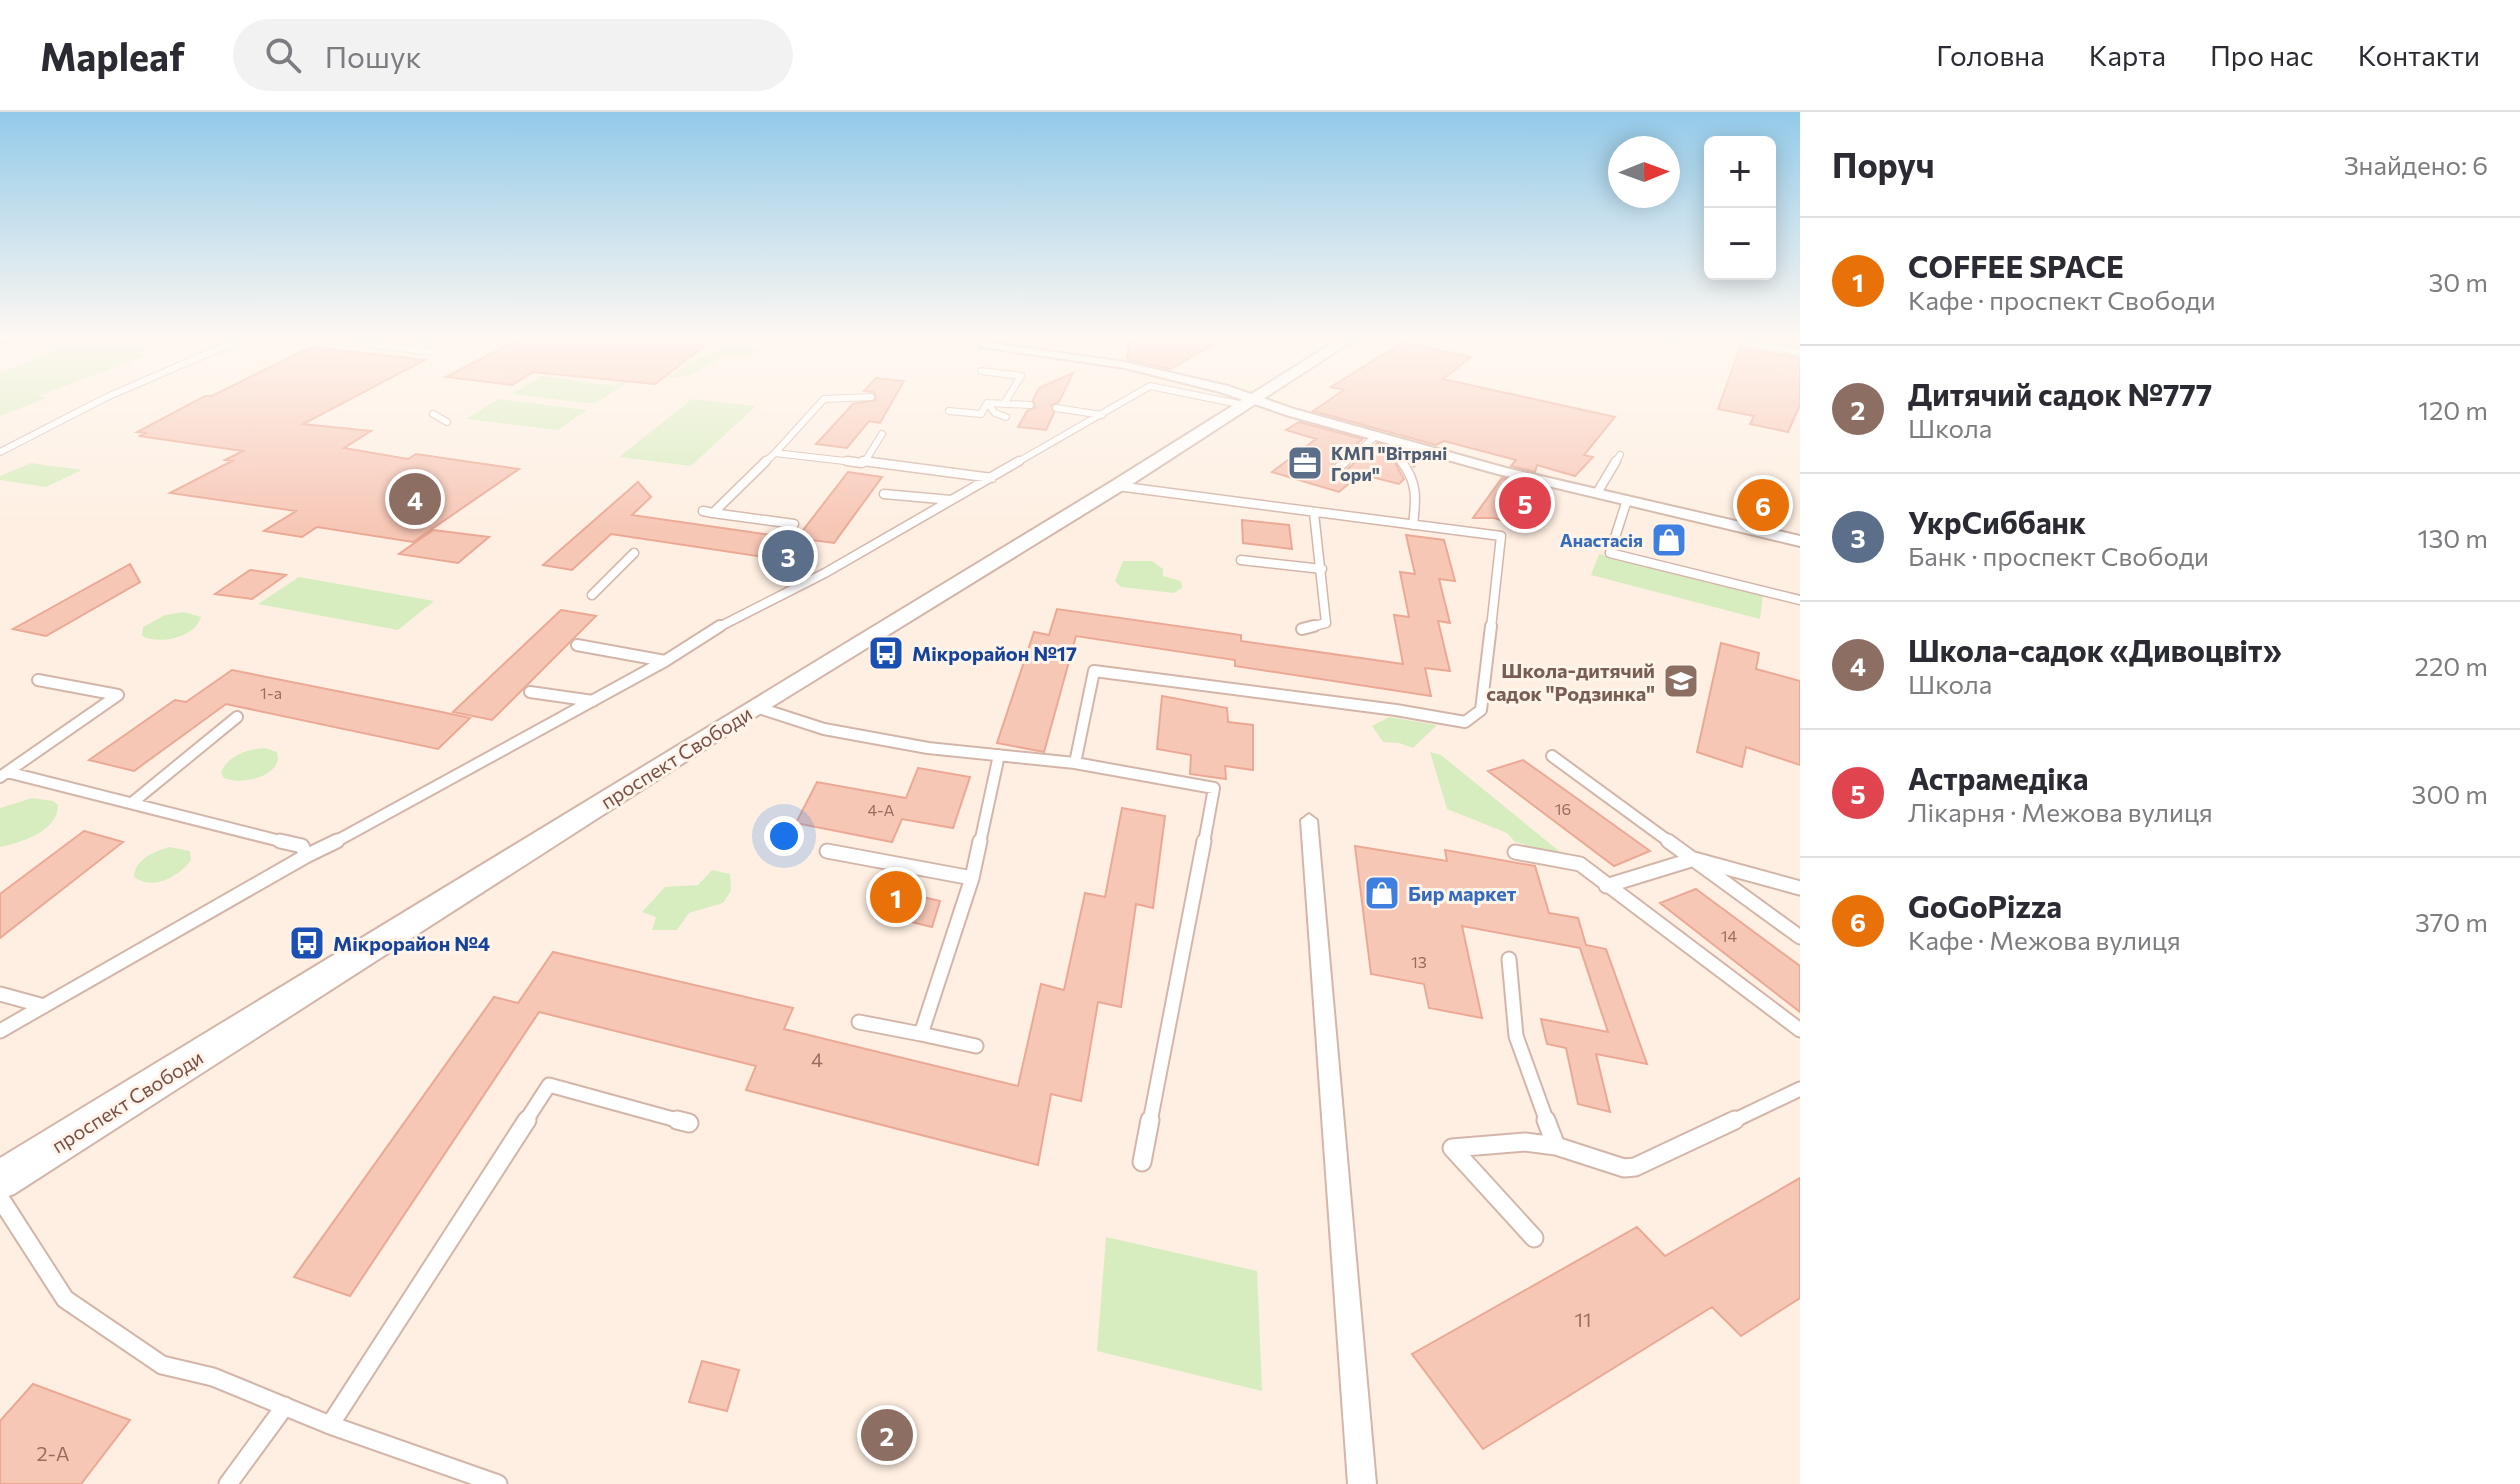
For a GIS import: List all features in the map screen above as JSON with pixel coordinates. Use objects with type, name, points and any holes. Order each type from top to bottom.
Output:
[{"type":"street","points":[[1243,400],[1597,493],[1800,541]]},
{"type":"street","name":"проспект Свободи","points":[[0,1180],[1253,400]]},
{"type":"street","points":[[1309,820],[1362,1484]]},
{"type":"lane","points":[[0,452],[101,400]]},
{"type":"lane","points":[[713,513],[775,453],[823,400]]},
{"type":"lane","points":[[0,1031],[306,856],[389,814],[665,661],[730,620],[825,573],[1127,400]]},
{"type":"lane","points":[[1231,400],[1248,403]]},
{"type":"lane","points":[[987,403],[1030,405]]},
{"type":"lane","points":[[949,411],[981,414],[987,403]]},
{"type":"lane","points":[[987,403],[995,413],[1006,417]]},
{"type":"lane","points":[[1056,408],[1102,415]]},
{"type":"lane","points":[[433,414],[447,422]]},
{"type":"lane","points":[[862,463],[882,434]]},
{"type":"lane","points":[[1338,468],[1376,436]]},
{"type":"lane","points":[[775,453],[992,478]]},
{"type":"lane","points":[[1597,493],[1620,455]]},
{"type":"lane","points":[[1399,459],[1413,474],[1417,494],[1413,525]]},
{"type":"lane","points":[[1075,763],[1094,671],[1396,710],[1465,722],[1481,710],[1483,698],[1501,536],[1117,486]]},
{"type":"lane","points":[[884,494],[953,500]]},
{"type":"lane","points":[[1627,500],[1610,553],[1800,600]]},
{"type":"lane","points":[[703,511],[794,524]]},
{"type":"lane","points":[[1302,629],[1326,623],[1314,513]]},
{"type":"lane","points":[[592,595],[634,553]]},
{"type":"lane","points":[[1241,560],[1322,569]]},
{"type":"lane","points":[[577,645],[665,661]]},
{"type":"lane","points":[[3,774],[118,695],[38,680]]},
{"type":"lane","points":[[530,692],[593,701]]},
{"type":"lane","points":[[756,707],[824,729],[928,748],[1075,763],[1214,788],[1142,1162]]},
{"type":"lane","points":[[133,802],[237,717]]},
{"type":"lane","points":[[921,1034],[972,878],[999,755]]},
{"type":"lane","points":[[1552,756],[1800,937]]},
{"type":"lane","points":[[3,774],[133,802],[302,846],[306,856]]},
{"type":"lane","points":[[827,851],[972,878]]},
{"type":"lane","points":[[1515,852],[1580,864],[1800,1030]]},
{"type":"lane","points":[[1606,886],[1694,859],[1800,888]]},
{"type":"lane","points":[[1509,959],[1516,1036],[1556,1146]]},
{"type":"lane","points":[[0,994],[44,1006]]},
{"type":"lane","points":[[859,1022],[976,1046]]},
{"type":"lane","points":[[330,1425],[549,1085],[689,1123]]},
{"type":"lane","points":[[1534,1238],[1452,1148],[1525,1142],[1556,1146],[1607,1164],[1635,1167],[1800,1089]]},
{"type":"lane","points":[[0,1198],[65,1299],[162,1365],[213,1377],[330,1425],[498,1484]]},
{"type":"lane","points":[[228,1484],[285,1406]]},
{"type":"green space","points":[[0,400],[42,400],[0,416]]},
{"type":"green space","points":[[496,400],[587,410],[558,430],[466,419]]},
{"type":"green space","points":[[561,400],[600,400],[594,404]]},
{"type":"green space","points":[[691,400],[756,406],[691,466],[619,457]]},
{"type":"green space","points":[[31,463],[82,470],[46,487],[0,480],[0,476]]},
{"type":"green space","points":[[1599,554],[1763,595],[1760,619],[1591,575]]},
{"type":"green space","points":[[1123,561],[1152,561],[1163,569],[1163,576],[1181,581],[1182,588],[1174,593],[1121,587],[1115,581]]},
{"type":"green space","points":[[299,577],[434,601],[398,630],[258,604]]},
{"type":"green space","points":[[184,612],[201,617],[184,635],[158,640],[142,636],[143,627],[165,615]]},
{"type":"green space","points":[[1389,717],[1437,725],[1413,748],[1383,742],[1372,726]]},
{"type":"green space","points":[[265,748],[277,752],[278,760],[268,773],[239,781],[223,777],[221,772],[224,766],[234,757]]},
{"type":"green space","points":[[1430,752],[1441,755],[1564,855],[1515,842],[1507,833],[1447,809]]},
{"type":"green space","points":[[32,798],[53,801],[58,805],[52,822],[27,839],[0,847],[0,808]]},
{"type":"green space","points":[[169,847],[190,851],[191,860],[180,872],[165,880],[149,883],[134,877],[141,861]]},
{"type":"green space","points":[[712,870],[730,874],[731,891],[723,903],[689,913],[677,930],[652,930],[656,917],[642,912],[665,887],[698,885]]},
{"type":"green space","points":[[1106,1237],[1257,1271],[1262,1391],[1097,1351]]},
{"type":"building","points":[[197,400],[349,400],[303,424],[371,431],[344,448],[408,459],[416,454],[519,469],[413,542],[317,527],[302,537],[264,531],[296,511],[170,493],[232,461],[225,460],[243,451],[139,436],[147,433],[137,432]]},
{"type":"building","points":[[893,400],[880,423],[869,421],[847,448],[816,444],[853,404]]},
{"type":"building","points":[[1033,400],[1060,400],[1051,405],[1054,413],[1046,430],[1018,427],[1027,411],[1035,408]]},
{"type":"building","points":[[1329,400],[1538,400],[1615,417],[1584,455],[1593,457],[1575,476],[1537,465],[1535,472],[1511,466],[1516,460],[1444,441],[1436,445],[1313,411]]},
{"type":"building","points":[[1721,400],[1800,400],[1788,432],[1750,424],[1754,416],[1718,409]]},
{"type":"building","points":[[1299,422],[1363,439],[1333,463],[1331,470],[1337,475],[1377,443],[1423,456],[1414,467],[1405,455],[1394,455],[1404,479],[1399,484],[1360,474],[1339,492],[1272,472],[1316,439],[1286,430]]},
{"type":"building","points":[[848,472],[882,477],[834,543],[797,538]]},
{"type":"building","points":[[1502,478],[1531,485],[1520,526],[1494,518],[1473,518]]},
{"type":"building","points":[[638,482],[651,497],[632,515],[813,541],[798,562],[611,534],[572,570],[543,565]]},
{"type":"building","points":[[1242,520],[1289,525],[1292,549],[1243,543]]},
{"type":"building","points":[[433,530],[489,537],[458,563],[399,554]]},
{"type":"building","points":[[1406,535],[1444,540],[1455,581],[1439,579],[1450,623],[1438,621],[1450,671],[1425,668],[1431,696],[1235,666],[1235,660],[1076,636],[1044,752],[997,743],[1034,632],[1049,635],[1057,609],[1241,635],[1241,641],[1403,664],[1394,615],[1409,617],[1400,572],[1415,574]]},
{"type":"building","points":[[130,564],[140,582],[46,636],[13,629]]},
{"type":"building","points":[[250,570],[286,575],[252,599],[215,594]]},
{"type":"building","points":[[561,610],[596,616],[492,720],[453,712]]},
{"type":"building","points":[[1721,643],[1759,653],[1756,669],[1800,681],[1800,765],[1746,747],[1742,767],[1697,752]]},
{"type":"building","points":[[232,670],[470,718],[438,749],[226,704],[134,771],[89,760],[175,700],[186,702]]},
{"type":"building","points":[[1162,696],[1227,708],[1228,722],[1253,725],[1253,770],[1225,766],[1226,779],[1190,774],[1191,755],[1157,749]]},
{"type":"building","points":[[1523,760],[1650,851],[1614,866],[1488,771]]},
{"type":"building","points":[[918,768],[970,777],[953,828],[902,819],[892,842],[796,823],[817,782],[906,798]]},
{"type":"building","points":[[1122,808],[1165,816],[1153,908],[1136,904],[1121,1007],[1098,1002],[1081,1101],[1051,1094],[1038,1165],[746,1090],[756,1066],[539,1012],[350,1296],[294,1277],[494,997],[518,1003],[553,952],[793,1008],[784,1029],[1018,1086],[1041,984],[1064,990],[1085,893],[1105,897]]},
{"type":"building","points":[[84,831],[123,842],[0,938],[0,894]]},
{"type":"building","points":[[1355,846],[1447,861],[1445,850],[1535,866],[1549,913],[1578,918],[1586,945],[1606,949],[1647,1064],[1596,1054],[1610,1112],[1578,1104],[1566,1048],[1547,1044],[1541,1019],[1608,1032],[1580,948],[1462,926],[1482,1018],[1429,1008],[1424,984],[1371,974]]},
{"type":"building","points":[[889,883],[916,890],[914,895],[940,901],[932,927],[875,913]]},
{"type":"building","points":[[1696,889],[1800,966],[1800,1012],[1660,903]]},
{"type":"building","points":[[1800,1178],[1800,1298],[1741,1336],[1712,1307],[1483,1449],[1412,1354],[1637,1227],[1665,1256]]},
{"type":"building","points":[[702,1361],[739,1370],[727,1411],[689,1402]]},
{"type":"building","points":[[33,1384],[130,1420],[81,1484],[0,1484],[0,1421]]},
{"type":"place","name":"КМП \"Вітряні Гори\"","points":[[1305,463]]},
{"type":"place","name":"Школа-садок «Дивоцвіт»","points":[[415,499]]},
{"type":"place","name":"Астрамедіка","points":[[1525,503]]},
{"type":"place","name":"GoGoPizza","points":[[1763,505]]},
{"type":"place","name":"Анастасія","points":[[1669,540]]},
{"type":"place","name":"УкрСиббанк","points":[[788,556]]},
{"type":"place","name":"Мікрорайон №17","points":[[886,653]]},
{"type":"place","name":"Школа-дитячий садок \"Родзинка\"","points":[[1681,681]]},
{"type":"place","name":"Бир маркет","points":[[1382,893]]},
{"type":"place","name":"COFFEE SPACE","points":[[896,897]]},
{"type":"place","name":"Мікрорайон №4","points":[[307,943]]},
{"type":"place","name":"Дитячий садок №777","points":[[887,1435]]}]
